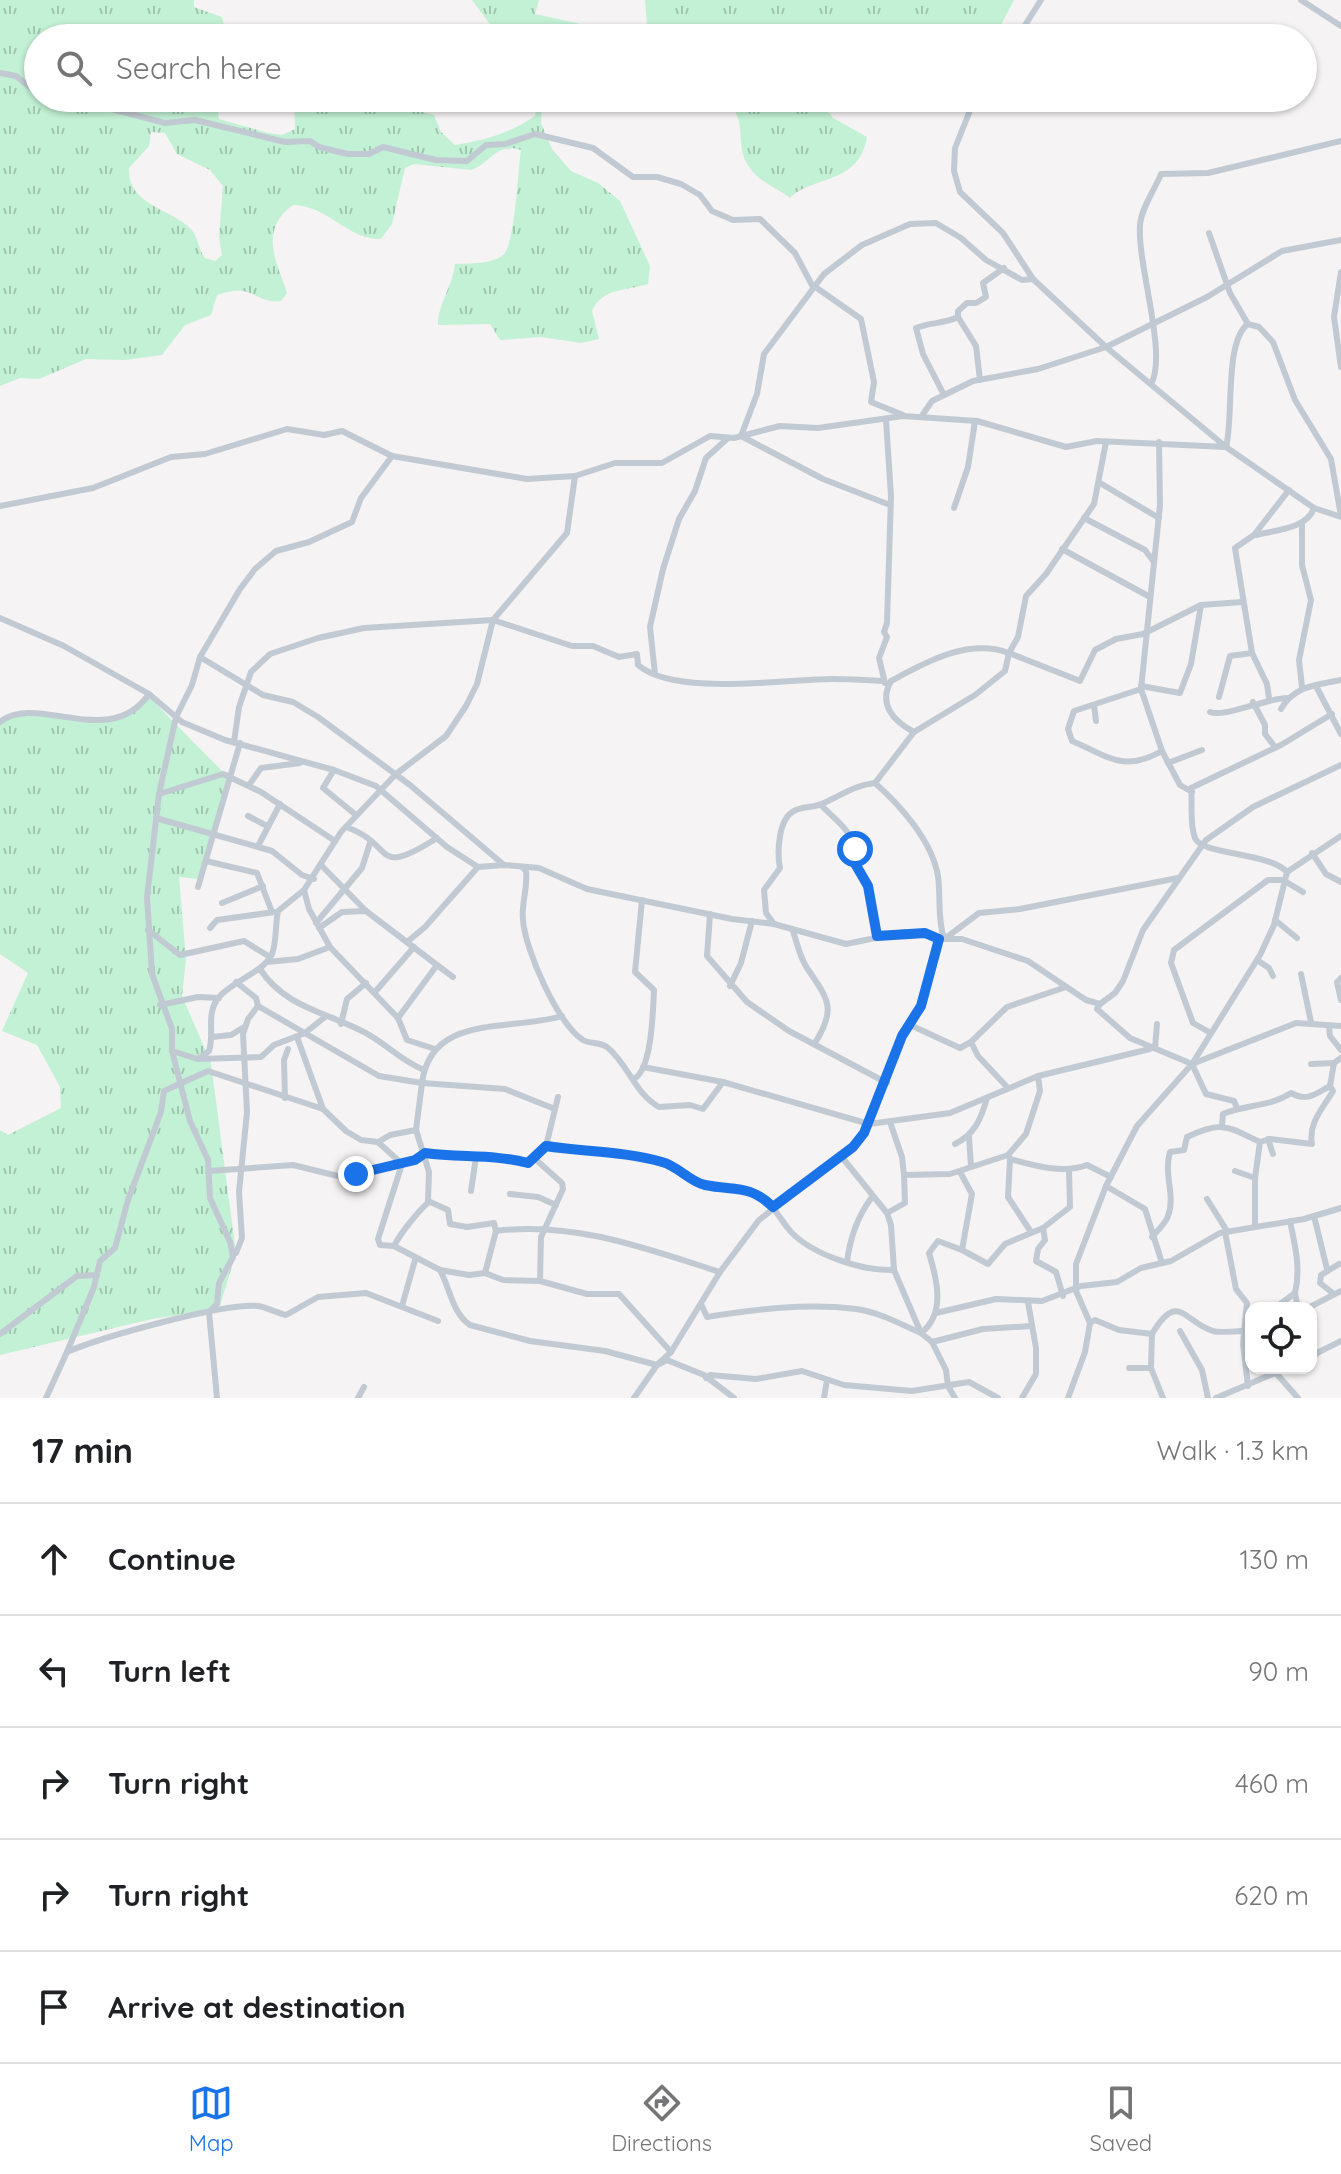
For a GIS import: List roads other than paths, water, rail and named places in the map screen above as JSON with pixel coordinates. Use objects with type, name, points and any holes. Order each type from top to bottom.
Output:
[{"type":"street","points":[[1026,24],[1041,0]]},
{"type":"street","points":[[1301,0],[1341,26]]},
{"type":"street","points":[[0,73],[16,76],[24,83]]},
{"type":"street","points":[[123,112],[165,123],[180,124],[195,120],[285,142],[310,141],[348,154],[369,154],[383,147],[436,160],[467,161],[486,145],[505,144],[535,134],[593,148],[612,166],[633,177],[657,177],[681,184],[700,195],[712,211],[733,220],[760,219],[795,253],[814,286],[861,319],[874,382],[871,402],[903,416]]},
{"type":"street","points":[[969,112],[955,148],[954,171],[960,192],[1003,233],[1033,279],[1106,347],[1226,447],[1314,508],[1341,516],[1331,459],[1295,400],[1273,342],[1259,327],[1248,324],[1230,293],[1209,233]]},
{"type":"street","points":[[1151,384],[1156,376],[1153,323],[1141,259],[1140,222],[1161,174],[1208,173],[1341,141]]},
{"type":"street","points":[[741,436],[757,394],[760,362],[814,286],[848,253],[885,234],[925,222],[943,226],[975,253],[1022,280],[1033,279]]},
{"type":"street","points":[[921,417],[932,401],[980,380],[1038,369],[1106,347],[1207,297],[1228,281],[1282,251],[1341,240],[1341,249]]},
{"type":"street","points":[[980,380],[976,346],[958,317],[958,311],[967,303],[976,303],[986,297],[983,283],[1004,268]]},
{"type":"street","points":[[1341,272],[1334,317],[1341,367]]},
{"type":"street","points":[[944,395],[923,354],[916,328],[958,317]]},
{"type":"street","points":[[1226,447],[1232,426],[1231,378],[1241,332],[1248,324]]},
{"type":"street","points":[[0,506],[93,488],[171,457],[205,454],[287,429],[324,435],[342,431],[392,456],[527,479],[575,476],[615,463],[662,463],[701,440],[741,436],[780,426],[818,428],[903,416],[975,421],[1066,447],[1106,442],[1159,442],[1226,447]]},
{"type":"street","points":[[886,420],[890,505],[887,623],[884,632],[887,637],[879,658],[891,716],[914,732]]},
{"type":"street","points":[[954,508],[968,467],[975,421]]},
{"type":"street","points":[[741,436],[823,479],[890,505]]},
{"type":"street","points":[[655,674],[650,627],[663,569],[679,519],[695,491],[706,458],[728,438]]},
{"type":"street","points":[[875,783],[914,732],[975,695],[1005,671],[1009,653],[1018,637],[1026,596],[1046,574],[1094,504],[1106,442]]},
{"type":"street","points":[[1159,442],[1159,518],[1141,687],[1162,751],[1180,785],[1192,792]]},
{"type":"street","points":[[209,1312],[217,1304],[219,1283],[233,1257],[210,1198],[209,1171],[190,1121],[172,1051],[172,1029],[160,1005],[152,974],[148,930],[149,870],[159,794],[176,717],[192,685],[200,657],[255,569],[276,551],[309,542],[352,522],[361,498],[392,456]]},
{"type":"street","points":[[210,928],[217,920],[275,912],[304,890],[314,879],[335,841],[356,815],[396,774],[446,736],[477,684],[493,620],[567,533],[575,476]]},
{"type":"street","points":[[1100,483],[1159,518]]},
{"type":"street","points":[[1269,698],[1267,684],[1252,653],[1235,548],[1254,535],[1289,490]]},
{"type":"street","points":[[1254,535],[1302,523],[1311,517],[1314,508]]},
{"type":"street","points":[[1084,518],[1145,550],[1154,562]]},
{"type":"street","points":[[1302,523],[1302,565],[1311,600],[1299,660],[1302,687]]},
{"type":"street","points":[[1062,549],[1150,597]]},
{"type":"street","points":[[886,702],[891,681],[943,654],[970,649],[1009,653],[1080,681],[1095,650],[1116,639],[1148,632],[1201,605],[1242,602]]},
{"type":"street","points":[[1162,751],[1143,762],[1125,764],[1108,756],[1097,757],[1072,741],[1068,729],[1074,711],[1141,687],[1180,693],[1191,664],[1201,605]]},
{"type":"street","points":[[0,618],[64,646],[149,694],[176,717],[237,742],[334,770],[381,790],[437,838],[478,867],[504,865],[539,868],[587,889],[774,924],[846,944],[877,936],[925,933],[941,939],[962,939],[1012,954],[1044,969],[1086,1000],[1100,1004]]},
{"type":"street","points":[[198,887],[232,777],[251,672],[270,654],[318,638],[364,628],[493,620],[572,646],[593,646],[619,657],[637,654],[638,665],[655,674],[745,685],[831,679],[882,681]]},
{"type":"street","points":[[1219,697],[1230,656],[1252,653]]},
{"type":"street","points":[[200,657],[263,695],[293,702],[318,717],[396,774],[504,865]]},
{"type":"street","points":[[1281,709],[1287,698],[1302,687],[1341,680]]},
{"type":"street","points":[[1316,686],[1341,734]]},
{"type":"street","points":[[0,722],[25,712],[68,719],[116,718],[139,709],[149,694]]},
{"type":"street","points":[[1210,712],[1221,714],[1269,698],[1287,698]]},
{"type":"street","points":[[1253,702],[1265,725],[1265,734],[1275,747]]},
{"type":"street","points":[[1094,705],[1096,721]]},
{"type":"street","points":[[1287,872],[1249,854],[1201,847],[1195,841],[1192,792],[1194,785],[1275,747],[1332,714]]},
{"type":"street","points":[[1168,763],[1202,750]]},
{"type":"street","points":[[249,785],[261,768],[303,762]]},
{"type":"street","points":[[1237,1108],[1234,1101],[1206,1094],[1192,1064],[1130,1038],[1097,1009],[1123,981],[1135,944],[1206,840],[1253,807],[1341,765]]},
{"type":"street","points":[[334,770],[323,788],[356,815]]},
{"type":"street","points":[[159,794],[223,774],[249,785],[335,841]]},
{"type":"street","points":[[634,1398],[657,1365],[671,1352],[720,1272],[773,1207],[853,1147],[869,1124],[908,1024],[921,1006],[941,939],[937,919],[938,876],[902,809],[875,783],[858,784],[821,805],[795,809],[788,816],[777,842],[780,868],[764,890],[766,913],[774,924]]},
{"type":"street","points":[[258,846],[280,804]]},
{"type":"street","points":[[821,805],[842,823],[855,849],[853,860],[868,886],[877,936]]},
{"type":"street","points":[[248,816],[267,826]]},
{"type":"street","points":[[156,818],[258,846],[314,879]]},
{"type":"street","points":[[346,827],[361,832],[387,858],[400,859],[437,838]]},
{"type":"street","points":[[1068,1398],[1085,1352],[1090,1323],[1076,1291],[1076,1264],[1106,1186],[1137,1126],[1192,1064],[1209,1032],[1257,960],[1275,920],[1287,872],[1341,836]]},
{"type":"street","points":[[318,925],[362,868],[370,843]]},
{"type":"street","points":[[1312,853],[1326,874],[1341,882]]},
{"type":"street","points":[[198,1059],[209,1051],[212,1037],[210,1019],[219,998],[269,959],[275,912],[257,873],[206,861]]},
{"type":"street","points":[[321,865],[344,892],[366,911],[453,977]]},
{"type":"street","points":[[407,942],[434,918],[478,867]]},
{"type":"street","points":[[522,867],[526,871],[527,881],[522,917],[540,978],[562,1016],[585,1041],[605,1045],[633,1079],[638,1090],[659,1107],[690,1105],[703,1109],[723,1082]]},
{"type":"street","points":[[941,939],[979,913],[1020,909],[1178,878]]},
{"type":"street","points":[[1209,1032],[1193,1023],[1171,963],[1174,950],[1262,883],[1283,880],[1303,892]]},
{"type":"street","points":[[222,903],[263,886]]},
{"type":"street","points":[[304,890],[330,947],[398,1018],[407,1040],[435,1049]]},
{"type":"street","points":[[633,1079],[636,1080],[643,1067],[650,1044],[654,990],[635,972],[642,900]]},
{"type":"street","points":[[318,925],[342,912],[366,911]]},
{"type":"street","points":[[710,914],[707,956],[730,986],[789,1031],[887,1083]]},
{"type":"street","points":[[1275,920],[1297,938]]},
{"type":"street","points":[[730,986],[741,963],[752,921]]},
{"type":"street","points":[[148,930],[180,955],[244,941],[251,942],[269,959],[298,959],[330,947]]},
{"type":"street","points":[[793,931],[805,966],[820,983],[828,1001],[826,1025],[815,1043]]},
{"type":"street","points":[[375,992],[414,947]]},
{"type":"street","points":[[1257,960],[1269,968],[1273,976]]},
{"type":"street","points":[[398,1018],[437,965]]},
{"type":"street","points":[[260,969],[296,1004],[365,1032],[401,1060],[424,1070]]},
{"type":"street","points":[[1301,974],[1311,1022]]},
{"type":"street","points":[[1341,978],[1337,982],[1341,1000]]},
{"type":"street","points":[[236,982],[256,998],[258,1006],[301,1035],[379,1076],[422,1083],[505,1089],[555,1109]]},
{"type":"street","points":[[341,1024],[347,999],[366,983]]},
{"type":"street","points":[[908,1024],[960,1048],[971,1042],[1007,1007],[1066,987]]},
{"type":"street","points":[[160,1005],[198,997],[219,998]]},
{"type":"street","points":[[212,1037],[231,1035],[244,1027],[258,1006]]},
{"type":"street","points":[[394,1246],[401,1233],[429,1202],[425,1153],[416,1130],[424,1070],[435,1049],[447,1038],[461,1032],[562,1016]]},
{"type":"street","points":[[172,1051],[198,1059],[265,1056],[274,1045],[301,1035],[325,1017]]},
{"type":"street","points":[[1192,1064],[1296,1023],[1341,1026]]},
{"type":"street","points":[[1153,1048],[1157,1024]]},
{"type":"street","points":[[236,1253],[242,1238],[240,1170],[247,1112],[244,1027]]},
{"type":"street","points":[[1329,1027],[1330,1036],[1341,1050]]},
{"type":"street","points":[[301,1035],[304,1054],[323,1109],[346,1131],[361,1140],[378,1142],[399,1132],[416,1130]]},
{"type":"street","points":[[285,1098],[286,1040]]},
{"type":"street","points":[[971,1042],[978,1056],[1007,1087]]},
{"type":"street","points":[[643,1067],[723,1082],[869,1124],[950,1113],[1038,1076],[1153,1048]]},
{"type":"street","points":[[288,1049],[304,1054]]},
{"type":"street","points":[[1311,1064],[1334,1063],[1341,1058]]},
{"type":"street","points":[[1152,1237],[1169,1215],[1171,1191],[1166,1182],[1170,1152],[1184,1150],[1187,1137],[1222,1125],[1242,1129],[1264,1140],[1312,1144],[1310,1132],[1333,1091],[1330,1086],[1334,1063]]},
{"type":"street","points":[[46,1398],[67,1352],[100,1261],[115,1248],[128,1200],[161,1112],[164,1091],[208,1071],[323,1109]]},
{"type":"street","points":[[1031,1232],[1008,1197],[1009,1157],[1026,1134],[1040,1091],[1038,1076]]},
{"type":"street","points":[[1222,1125],[1223,1114],[1237,1108],[1275,1103],[1291,1093],[1299,1098],[1313,1098],[1330,1086]]},
{"type":"street","points":[[209,1171],[240,1170],[253,1165],[293,1165],[346,1178],[402,1164],[425,1153],[502,1157],[528,1163],[546,1146],[558,1097]]},
{"type":"street","points":[[971,1166],[969,1137],[987,1098]]},
{"type":"street","points":[[887,1213],[905,1203],[902,1157],[890,1122]]},
{"type":"street","points":[[955,1144],[969,1137]]},
{"type":"street","points":[[1264,1140],[1273,1154]]},
{"type":"street","points":[[1255,1226],[1255,1178],[1264,1140]]},
{"type":"street","points":[[378,1142],[402,1164]]},
{"type":"street","points":[[546,1146],[585,1152],[602,1150],[664,1162],[701,1185],[755,1192],[773,1207],[775,1214],[795,1236],[847,1262],[894,1270]]},
{"type":"street","points":[[841,1156],[887,1213],[891,1225],[894,1270],[921,1333]]},
{"type":"street","points":[[471,1191],[476,1157]]},
{"type":"street","points":[[904,1175],[960,1172],[971,1166],[1009,1157],[1069,1171],[1087,1165],[1111,1177]]},
{"type":"street","points":[[534,1158],[562,1183],[541,1237],[540,1281]]},
{"type":"street","points":[[402,1164],[378,1239],[380,1245],[394,1246],[415,1260],[434,1265],[440,1270],[469,1275],[485,1273],[503,1280],[540,1281],[587,1294],[619,1294],[671,1352]]},
{"type":"street","points":[[921,1333],[936,1313],[939,1282],[929,1253],[938,1241],[988,1264],[1005,1244],[1043,1228],[1070,1207],[1069,1171]]},
{"type":"street","points":[[1235,1171],[1255,1178]]},
{"type":"street","points":[[960,1172],[972,1194],[962,1250]]},
{"type":"street","points":[[1106,1186],[1145,1209],[1162,1263]]},
{"type":"street","points":[[510,1194],[538,1197],[556,1205]]},
{"type":"street","points":[[847,1262],[850,1239],[861,1212],[872,1197]]},
{"type":"street","points":[[1207,1199],[1226,1232],[1236,1289],[1246,1302]]},
{"type":"street","points":[[429,1202],[448,1210],[450,1224],[467,1227],[494,1223],[496,1231],[485,1273]]},
{"type":"street","points":[[936,1313],[996,1299],[1028,1302],[1063,1296],[1081,1286],[1117,1282],[1141,1268],[1162,1263],[1226,1232],[1341,1208]]},
{"type":"street","points":[[1314,1216],[1327,1269],[1320,1283],[1337,1292]]},
{"type":"street","points":[[1290,1221],[1298,1261],[1297,1302]]},
{"type":"street","points":[[496,1231],[546,1228],[598,1235],[720,1272]]},
{"type":"street","points":[[1043,1228],[1045,1240],[1038,1249],[1036,1261],[1056,1272],[1063,1296]]},
{"type":"street","points":[[402,1306],[415,1260]]},
{"type":"street","points":[[1327,1269],[1339,1264]]},
{"type":"street","points":[[440,1270],[449,1296],[470,1325],[530,1341],[605,1351],[657,1365],[667,1360],[706,1378],[734,1398]]},
{"type":"street","points":[[0,1334],[77,1276],[97,1275]]},
{"type":"street","points":[[1317,1303],[1337,1292]]},
{"type":"street","points":[[67,1352],[134,1330],[209,1312],[260,1306],[286,1315],[318,1297],[366,1293],[402,1306],[410,1313],[438,1321]]},
{"type":"street","points":[[1283,1302],[1295,1293]]},
{"type":"street","points":[[1022,1398],[1036,1374],[1028,1302]]},
{"type":"street","points":[[701,1304],[707,1317],[789,1306],[856,1309],[889,1318],[921,1333],[932,1342],[955,1398]]},
{"type":"street","points":[[1163,1398],[1151,1368],[1152,1334],[1164,1315],[1175,1311],[1189,1314],[1216,1333],[1233,1329],[1245,1331]]},
{"type":"street","points":[[209,1312],[217,1398]]},
{"type":"street","points":[[1090,1323],[1095,1320],[1119,1330],[1152,1334]]},
{"type":"street","points":[[932,1342],[983,1329],[1032,1326]]},
{"type":"street","points":[[1180,1331],[1202,1370],[1208,1398]]},
{"type":"street","points":[[1245,1339],[1245,1361]]},
{"type":"street","points":[[1317,1353],[1341,1341]]},
{"type":"street","points":[[1129,1368],[1151,1368]]},
{"type":"street","points":[[706,1378],[710,1375],[772,1378],[802,1371],[844,1385],[912,1391],[969,1382],[998,1398]]},
{"type":"street","points":[[1247,1374],[1248,1386]]},
{"type":"street","points":[[1221,1397],[1274,1374]]},
{"type":"street","points":[[1277,1374],[1298,1398]]},
{"type":"street","points":[[824,1398],[827,1380]]},
{"type":"street","points":[[358,1398],[364,1387]]}]
